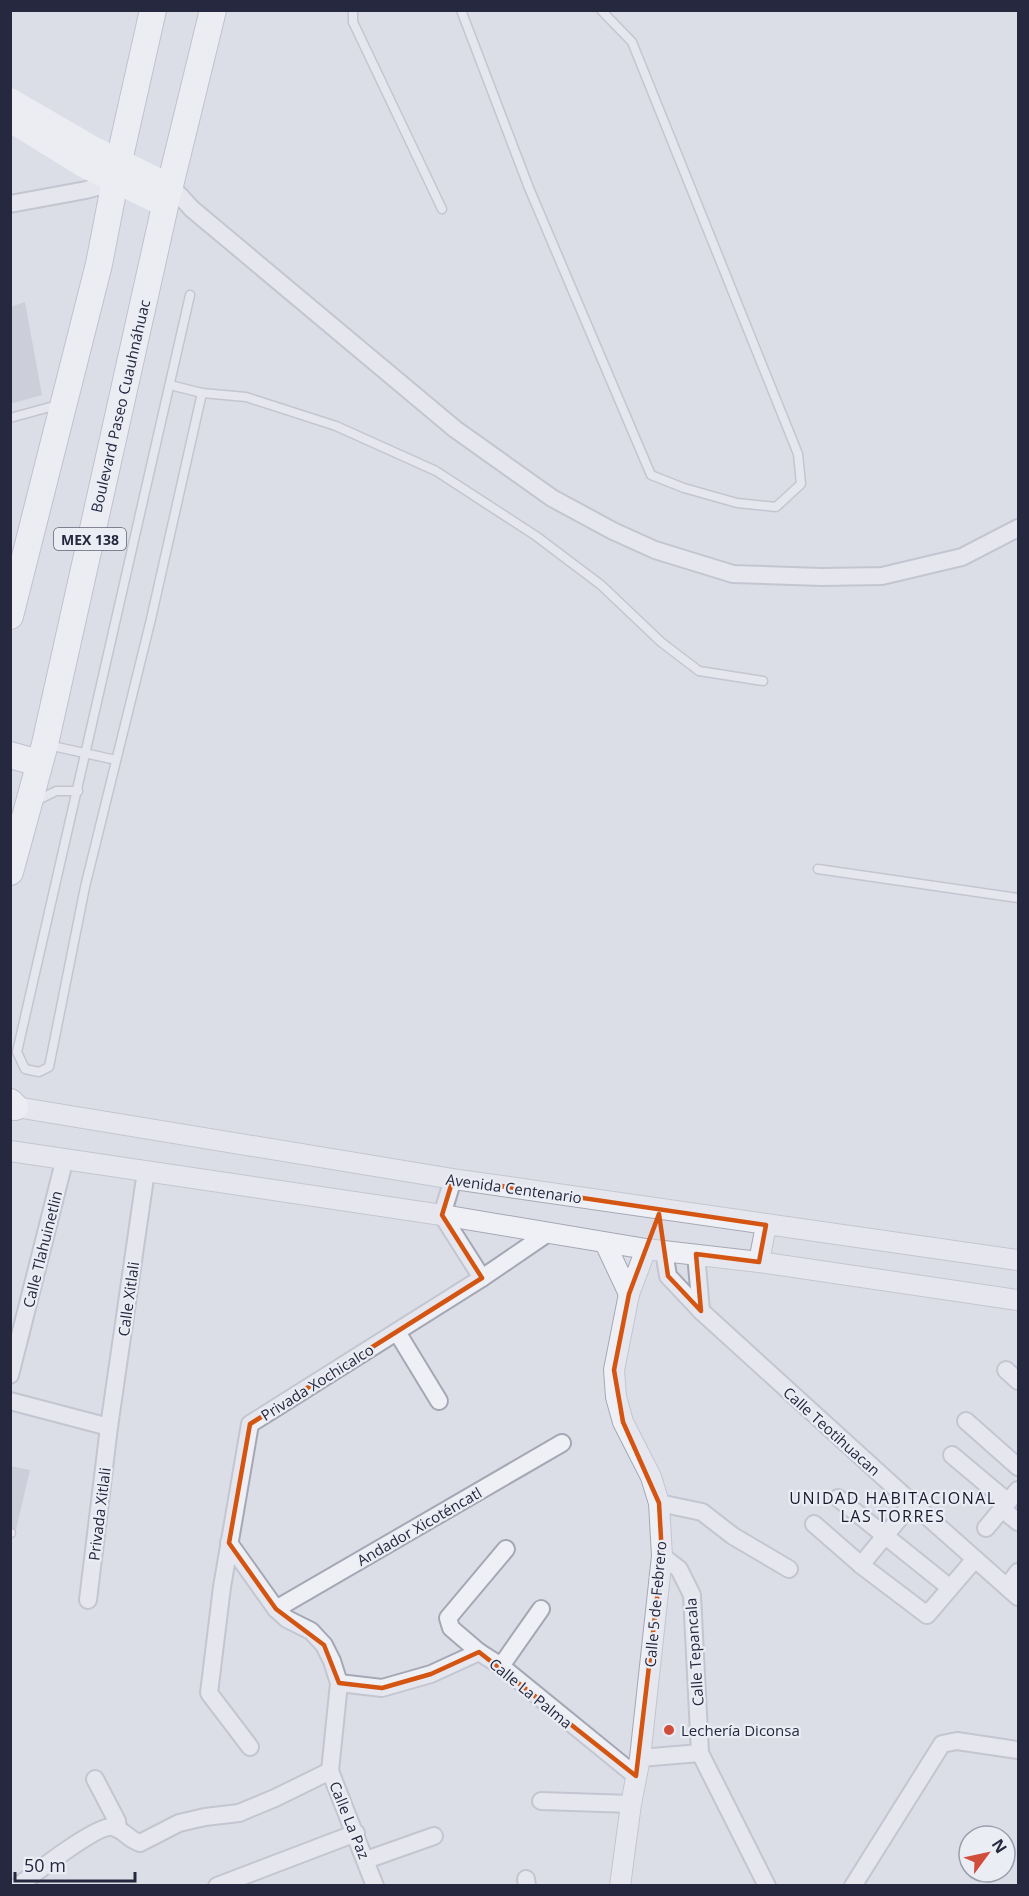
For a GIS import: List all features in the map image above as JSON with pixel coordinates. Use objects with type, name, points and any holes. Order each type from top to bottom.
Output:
[{"type":"main road","name":"MEX 138","points":[[10,616],[14,584],[64,404],[99,264],[116,172],[153,10]]},
{"type":"main road","name":"Boulevard Paseo Cuauhnáhuac","points":[[10,872],[42,753],[168,196],[213,10]]},
{"type":"main road","points":[[10,99],[116,172],[168,196]]},
{"type":"main road","points":[[10,121],[81,165],[116,172]]},
{"type":"main road","points":[[10,755],[42,753]]},
{"type":"street","points":[[10,204],[86,190],[116,172]]},
{"type":"street","points":[[168,196],[192,209],[455,429],[552,498],[613,531],[655,550],[734,574],[822,577],[882,576],[962,557],[1018,528]]},
{"type":"street","name":"Avenida Centenario","points":[[12,1105],[453,1179],[1018,1260]]},
{"type":"street","points":[[10,1152],[65,1158],[442,1215],[605,1243],[759,1262],[1018,1300]]},
{"type":"street","name":"Calle Tlahuinetlin","points":[[10,1374],[65,1158]]},
{"type":"street","name":"Calle Xitlali","points":[[109,1427],[146,1171]]},
{"type":"street","points":[[453,1179],[442,1215],[482,1278]]},
{"type":"street","points":[[759,1262],[766,1225]]},
{"type":"street","name":"Privada Xochicalco","points":[[250,1747],[209,1693],[229,1543],[250,1424],[398,1332],[548,1233]]},
{"type":"street","points":[[605,1243],[629,1294]]},
{"type":"street","name":"Calle 5 de Febrero","points":[[620,1886],[638,1767],[662,1556],[659,1503],[651,1477],[623,1422],[616,1397],[614,1370],[629,1294],[655,1250]]},
{"type":"street","name":"Calle Teotihuacan","points":[[655,1250],[668,1276],[701,1311],[1013,1592]]},
{"type":"street","points":[[696,1254],[701,1311]]},
{"type":"street","points":[[398,1332],[439,1401]]},
{"type":"street","points":[[10,1401],[109,1427]]},
{"type":"street","points":[[966,1421],[1018,1467]]},
{"type":"street","name":"Privada Xitlali","points":[[88,1600],[109,1427]]},
{"type":"street","name":"Andador Xicoténcatl","points":[[276,1610],[562,1443]]},
{"type":"street","points":[[952,1455],[1009,1500],[1018,1522]]},
{"type":"street","points":[[838,1497],[949,1587]]},
{"type":"street","points":[[986,1528],[1009,1500]]},
{"type":"street","points":[[659,1503],[702,1512],[733,1536],[789,1569]]},
{"type":"street","points":[[861,1564],[912,1503]]},
{"type":"street","points":[[814,1524],[927,1615],[975,1559]]},
{"type":"street","points":[[229,1543],[276,1610],[287,1619],[311,1631],[324,1645],[339,1683]]},
{"type":"street","points":[[479,1652],[451,1628],[448,1618],[506,1549]]},
{"type":"street","name":"Calle Tepancala","points":[[662,1556],[679,1569],[692,1595],[699,1753],[767,1886]]},
{"type":"street","points":[[1013,1592],[1018,1572]]},
{"type":"street","points":[[501,1666],[541,1609]]},
{"type":"street","name":"Calle La Palma","points":[[339,1683],[382,1688],[431,1674],[479,1652],[638,1767]]},
{"type":"street","name":"Calle La Paz","points":[[339,1683],[330,1771],[375,1886]]},
{"type":"street","points":[[853,1886],[942,1744],[957,1741],[1018,1750]]},
{"type":"street","points":[[638,1767],[699,1753]]},
{"type":"street","points":[[10,1882],[17,1886],[104,1828],[118,1829],[140,1843],[179,1823],[239,1813],[330,1771]]},
{"type":"street","points":[[95,1779],[117,1821],[118,1829]]},
{"type":"street","points":[[541,1801],[631,1804]]},
{"type":"street","points":[[218,1886],[356,1833]]},
{"type":"street","points":[[366,1860],[434,1836]]},
{"type":"lane","points":[[353,10],[353,22],[442,209]]},
{"type":"lane","points":[[461,10],[529,188],[651,475],[684,488],[736,503],[776,507],[801,484],[798,454],[632,42],[601,10]]},
{"type":"lane","points":[[190,295],[17,1052],[25,1069],[39,1072],[49,1067],[85,887],[151,619],[202,393]]},
{"type":"lane","points":[[170,386],[202,393],[246,397],[336,426],[436,471],[536,536],[592,578],[661,642],[699,670],[763,681]]},
{"type":"lane","points":[[10,418],[64,404]]},
{"type":"lane","points":[[42,753],[86,754],[116,760]]},
{"type":"lane","points":[[29,806],[56,791],[78,790]]},
{"type":"lane","points":[[818,869],[1018,898]]},
{"type":"highlighted area","points":[[453,1179],[766,1225],[759,1262],[696,1254],[701,1311],[668,1276],[659,1214],[629,1294],[614,1370],[623,1422],[659,1503],[662,1556],[636,1776],[479,1652],[431,1674],[382,1688],[339,1683],[324,1645],[276,1609],[229,1543],[250,1424],[482,1278],[442,1215]]},
{"type":"building","points":[[25,302],[42,395],[10,404],[10,307]]},
{"type":"building","points":[[10,1466],[30,1470],[16,1530],[10,1527]]},
{"type":"place","name":"Lechería Diconsa","points":[[669,1730]]},
{"type":"district","name":"UNIDAD HABITACIONAL LAS TORRES","points":[[893,1507]]}]
